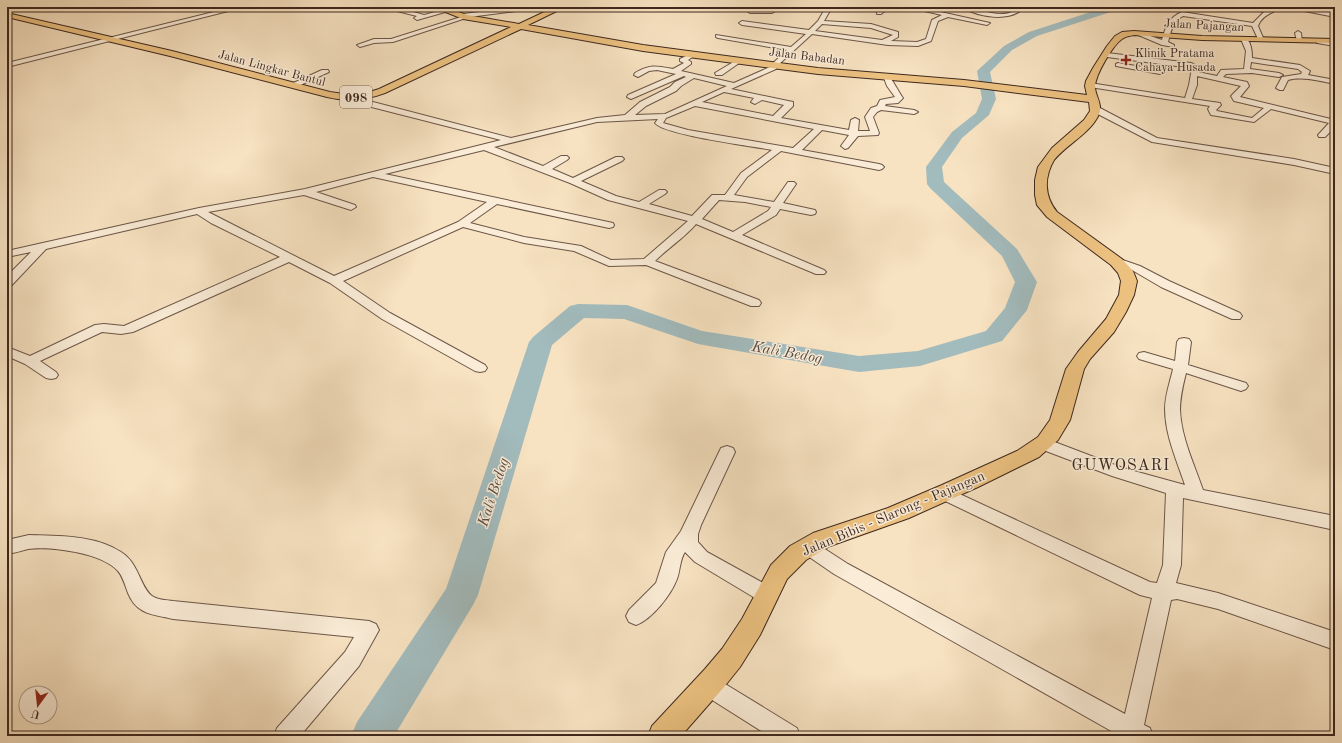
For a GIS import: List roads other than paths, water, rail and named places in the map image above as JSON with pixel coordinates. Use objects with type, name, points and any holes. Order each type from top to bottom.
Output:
[{"type":"main road","name":"Jalan Babadan","points":[[437,7],[464,16],[629,46],[740,60],[773,66],[888,78],[964,83],[1093,98]]},
{"type":"main road","name":"098","points":[[520,26],[561,7]]},
{"type":"main road","name":"098","points":[[7,15],[111,39]]},
{"type":"main road","name":"Jalan Lingkar Bantul","points":[[111,39],[330,95],[366,100],[520,26]]},
{"type":"main road","name":"Jalan Pajangan","points":[[1093,98],[1093,78],[1121,36],[1127,34],[1139,34],[1166,40],[1177,36],[1261,40],[1299,37],[1319,42],[1335,43]]},
{"type":"main road","name":"Jalan Bibis - Slarong - Pajangan","points":[[662,736],[709,686],[731,658],[744,638],[779,572],[785,563],[797,553],[824,540],[945,494],[1029,453],[1044,444],[1057,428],[1067,389],[1079,362],[1089,348],[1098,341],[1113,320],[1128,292],[1130,283],[1127,273],[1114,260],[1079,236],[1052,214],[1044,205],[1041,196],[1041,174],[1045,165],[1059,148],[1086,123],[1093,114],[1093,98]]},
{"type":"street","points":[[7,65],[241,7]]},
{"type":"street","points":[[412,7],[399,10],[420,17],[446,11]]},
{"type":"street","points":[[360,45],[377,40],[391,41],[464,16],[532,7]]},
{"type":"street","points":[[750,11],[773,11],[779,7]]},
{"type":"street","points":[[7,254],[41,248],[199,211],[305,192],[597,120],[628,117],[663,117],[670,115],[722,90],[774,68],[773,66],[811,32],[820,22],[829,7]]},
{"type":"street","points":[[878,13],[887,7]]},
{"type":"street","points":[[910,7],[937,11],[946,16],[987,23]]},
{"type":"street","points":[[937,11],[947,7]]},
{"type":"street","points":[[965,7],[1006,16],[1018,12],[1021,7]]},
{"type":"street","points":[[1247,7],[1270,11]]},
{"type":"street","points":[[1255,25],[1260,17],[1278,7]]},
{"type":"street","points":[[1287,7],[1297,11],[1335,15]]},
{"type":"street","points":[[1173,46],[1166,40],[1167,32],[1174,18],[1183,14],[1255,25]]},
{"type":"street","points":[[742,23],[908,44],[926,42],[930,38],[935,20],[946,16]]},
{"type":"street","points":[[820,22],[871,26],[896,33],[896,36],[884,42]]},
{"type":"street","points":[[1255,25],[1261,40]]},
{"type":"street","points":[[718,36],[792,49]]},
{"type":"street","points":[[748,41],[757,36]]},
{"type":"street","points":[[1172,62],[1178,48],[1177,36]]},
{"type":"street","points":[[1244,39],[1249,51],[1246,70]]},
{"type":"street","points":[[674,72],[689,63],[682,60],[694,54]]},
{"type":"street","points":[[1107,55],[1172,62],[1194,66],[1196,68],[1193,85],[1188,100]]},
{"type":"street","points":[[1248,59],[1300,67],[1306,71],[1304,77]]},
{"type":"street","points":[[719,73],[740,60]]},
{"type":"street","points":[[1102,63],[1160,72]]},
{"type":"street","points":[[638,75],[647,69],[653,68],[735,85]]},
{"type":"street","points":[[1219,78],[1224,72],[1246,70],[1279,75]]},
{"type":"street","points":[[293,85],[325,72]]},
{"type":"street","points":[[1194,73],[1245,85],[1234,98],[1217,105],[1212,109],[1214,113],[1254,120],[1269,106]]},
{"type":"street","points":[[631,97],[683,74]]},
{"type":"street","points":[[628,117],[643,104],[673,90],[678,84],[693,76]]},
{"type":"street","points":[[1280,88],[1285,79],[1289,77],[1304,77],[1335,82]]},
{"type":"street","points":[[880,108],[883,102],[895,101],[900,98],[891,86],[888,78]]},
{"type":"street","points":[[722,90],[757,99],[790,104],[775,119]]},
{"type":"street","points":[[1125,101],[1130,91]]},
{"type":"street","points":[[1093,98],[1130,91],[1217,105]]},
{"type":"street","points":[[1093,98],[1155,140],[1294,162],[1335,171]]},
{"type":"street","points":[[366,100],[511,141]]},
{"type":"street","points":[[1231,100],[1269,106],[1335,122],[1322,135]]},
{"type":"street","points":[[694,103],[854,134],[875,133],[869,117],[874,110],[880,108],[914,112]]},
{"type":"street","points":[[663,117],[659,123],[672,128],[879,167]]},
{"type":"street","points":[[845,146],[854,134],[855,120]]},
{"type":"street","points":[[795,151],[820,128]]},
{"type":"street","points":[[485,147],[573,181],[612,198],[696,220],[820,272]]},
{"type":"street","points":[[728,197],[744,175],[778,149]]},
{"type":"street","points":[[544,170],[564,158]]},
{"type":"street","points":[[573,181],[619,159]]},
{"type":"street","points":[[373,175],[494,202],[609,225]]},
{"type":"street","points":[[733,236],[768,217],[778,205],[791,184]]},
{"type":"street","points":[[305,192],[351,207]]},
{"type":"street","points":[[639,206],[662,192]]},
{"type":"street","points":[[647,262],[696,220],[714,199],[728,197],[811,212]]},
{"type":"street","points":[[334,280],[462,224],[494,202]]},
{"type":"street","points":[[199,211],[334,280],[386,316],[480,368]]},
{"type":"street","points":[[462,224],[529,241],[577,248],[609,263],[647,262],[755,303]]},
{"type":"street","points":[[7,283],[41,248]]},
{"type":"street","points":[[30,361],[100,328],[122,330],[128,329],[290,257]]},
{"type":"street","points":[[1114,260],[1136,268],[1165,284],[1236,316]]},
{"type":"street","points":[[1184,342],[1181,367],[1176,386],[1173,415],[1178,438],[1196,494]]},
{"type":"street","points":[[7,351],[30,361],[51,375]]},
{"type":"street","points":[[1144,356],[1241,386]]},
{"type":"street","points":[[1044,444],[1112,470],[1196,494],[1335,523]]},
{"type":"street","points":[[636,616],[665,586],[675,552],[689,534],[727,452]]},
{"type":"street","points":[[808,547],[841,570],[1137,733],[1163,593],[1172,565],[1175,488]]},
{"type":"street","points":[[945,494],[1147,589],[1163,593],[1177,591],[1218,601],[1335,641]]},
{"type":"street","points":[[689,534],[688,540],[690,547],[701,558],[767,596]]},
{"type":"street","points":[[7,547],[29,542],[61,543],[96,549],[115,557],[125,566],[134,580],[138,593],[147,604],[173,610],[369,630],[352,659],[285,736]]},
{"type":"street","points":[[709,686],[789,736]]},
{"type":"waterway","name":"Kali Bedog","points":[[371,736],[461,595],[541,342],[578,311],[627,312],[698,337],[859,364],[920,358],[994,336],[1016,310],[1026,282],[1010,253],[936,184],[934,167],[957,135],[982,115],[989,99],[983,71],[1008,48],[1033,34],[1116,7]]},
{"type":"place","name":"Klinik Pratama Cahaya Husada","points":[[1126,60]]},
{"type":"district","name":"GUWOSARI","points":[[1121,464]]}]
